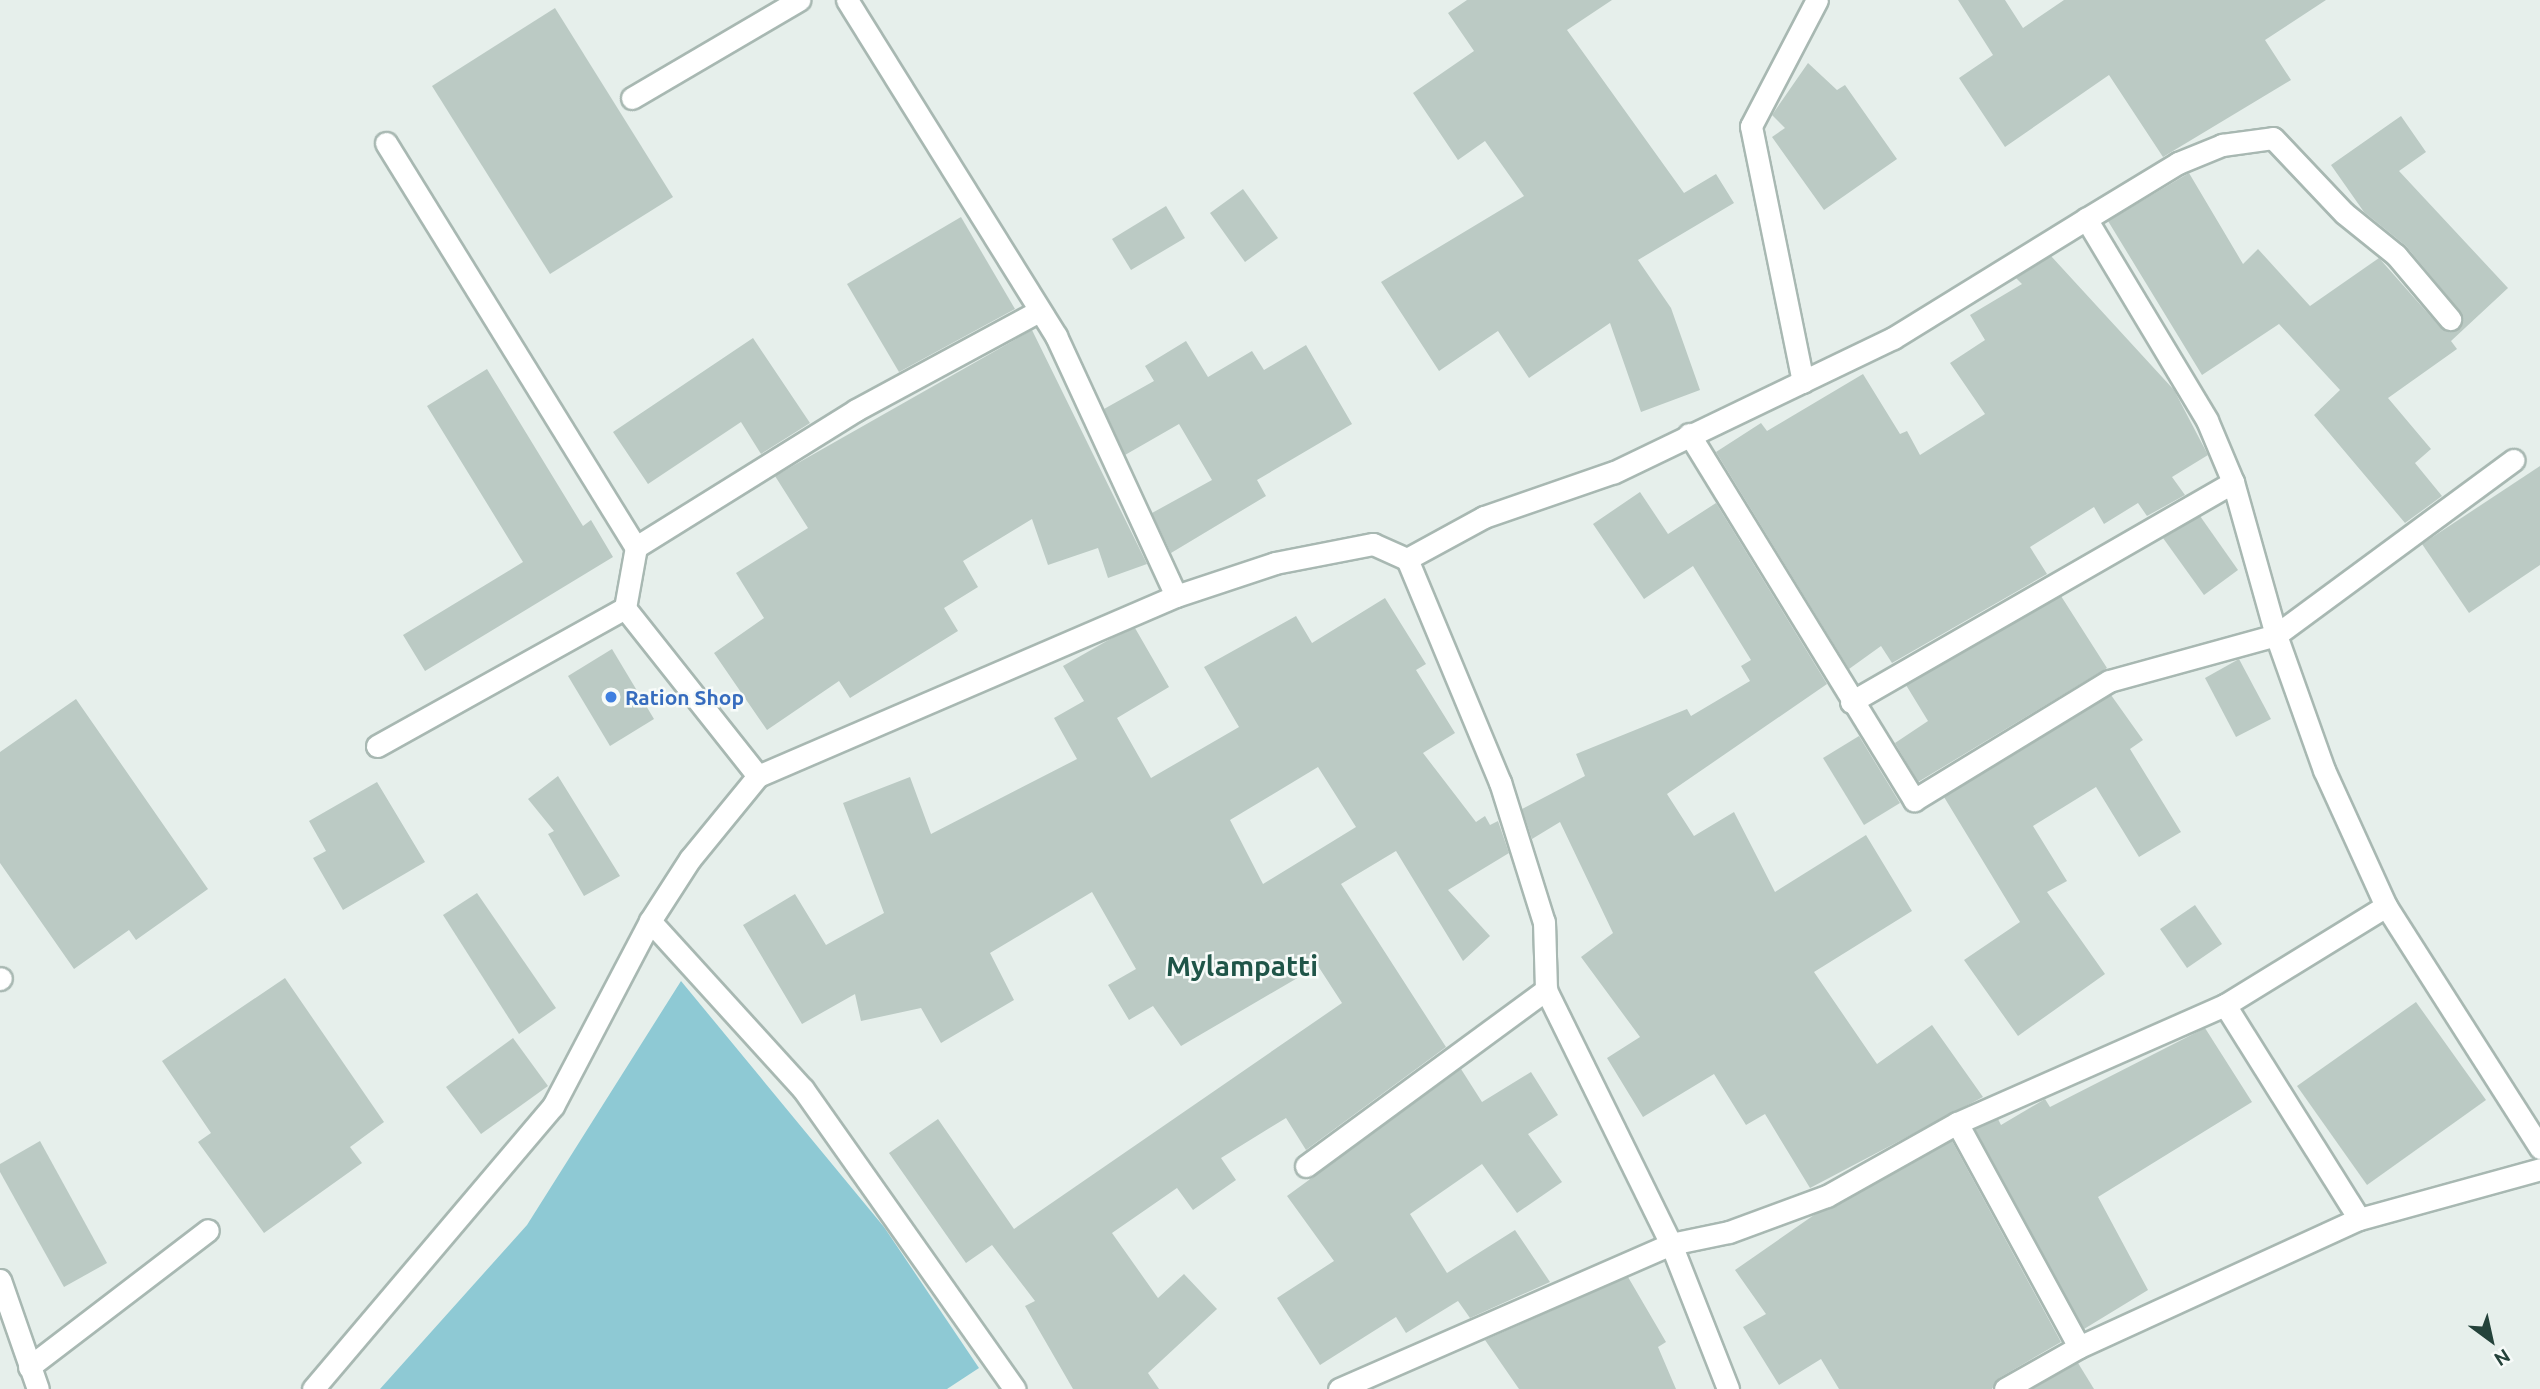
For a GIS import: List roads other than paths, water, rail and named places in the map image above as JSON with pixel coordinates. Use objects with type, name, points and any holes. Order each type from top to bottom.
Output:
[{"type":"street","points":[[632,98],[799,0]]},
{"type":"street","points":[[847,0],[1039,311],[1176,596]]},
{"type":"street","points":[[1803,382],[1751,125],[1817,0]]},
{"type":"street","points":[[1407,559],[1484,517],[1614,472],[1893,338],[2178,163],[2222,145],[2273,138],[2344,213],[2396,255],[2450,319]]},
{"type":"street","points":[[386,143],[636,547],[625,608],[758,776]]},
{"type":"street","points":[[2086,219],[2164,340],[2234,482],[2276,635],[2324,770],[2386,906],[2540,1148]]},
{"type":"street","points":[[636,547],[856,410],[1039,311]]},
{"type":"street","points":[[1689,434],[1851,702],[1914,800],[2109,681],[2276,635],[2513,460]]},
{"type":"street","points":[[1851,702],[2234,482]]},
{"type":"street","points":[[313,1389],[553,1106],[650,921],[690,859],[758,776],[1176,596],[1275,563],[1373,544],[1407,559],[1500,782],[1544,922],[1546,990],[1671,1244],[1728,1389]]},
{"type":"street","points":[[377,746],[625,608]]},
{"type":"street","points":[[1339,1389],[1671,1244],[1729,1232],[1827,1196],[1957,1123],[2225,1005],[2386,906]]},
{"type":"street","points":[[650,921],[803,1089],[1014,1389]]},
{"type":"street","points":[[1306,1166],[1546,990]]},
{"type":"street","points":[[2225,1005],[2359,1219]]},
{"type":"street","points":[[1957,1123],[2079,1347]]},
{"type":"street","points":[[2005,1389],[2079,1347],[2359,1219],[2540,1169]]},
{"type":"street","points":[[29,1367],[208,1230]]},
{"type":"street","points":[[0,1280],[38,1389]]},
{"type":"water","points":[[681,981],[884,1227],[979,1368],[947,1389],[380,1389],[527,1225]]},
{"type":"place","name":"Ration Shop","points":[[611,697]]},
{"type":"district","name":"Mylampatti","points":[[1242,966]]}]
